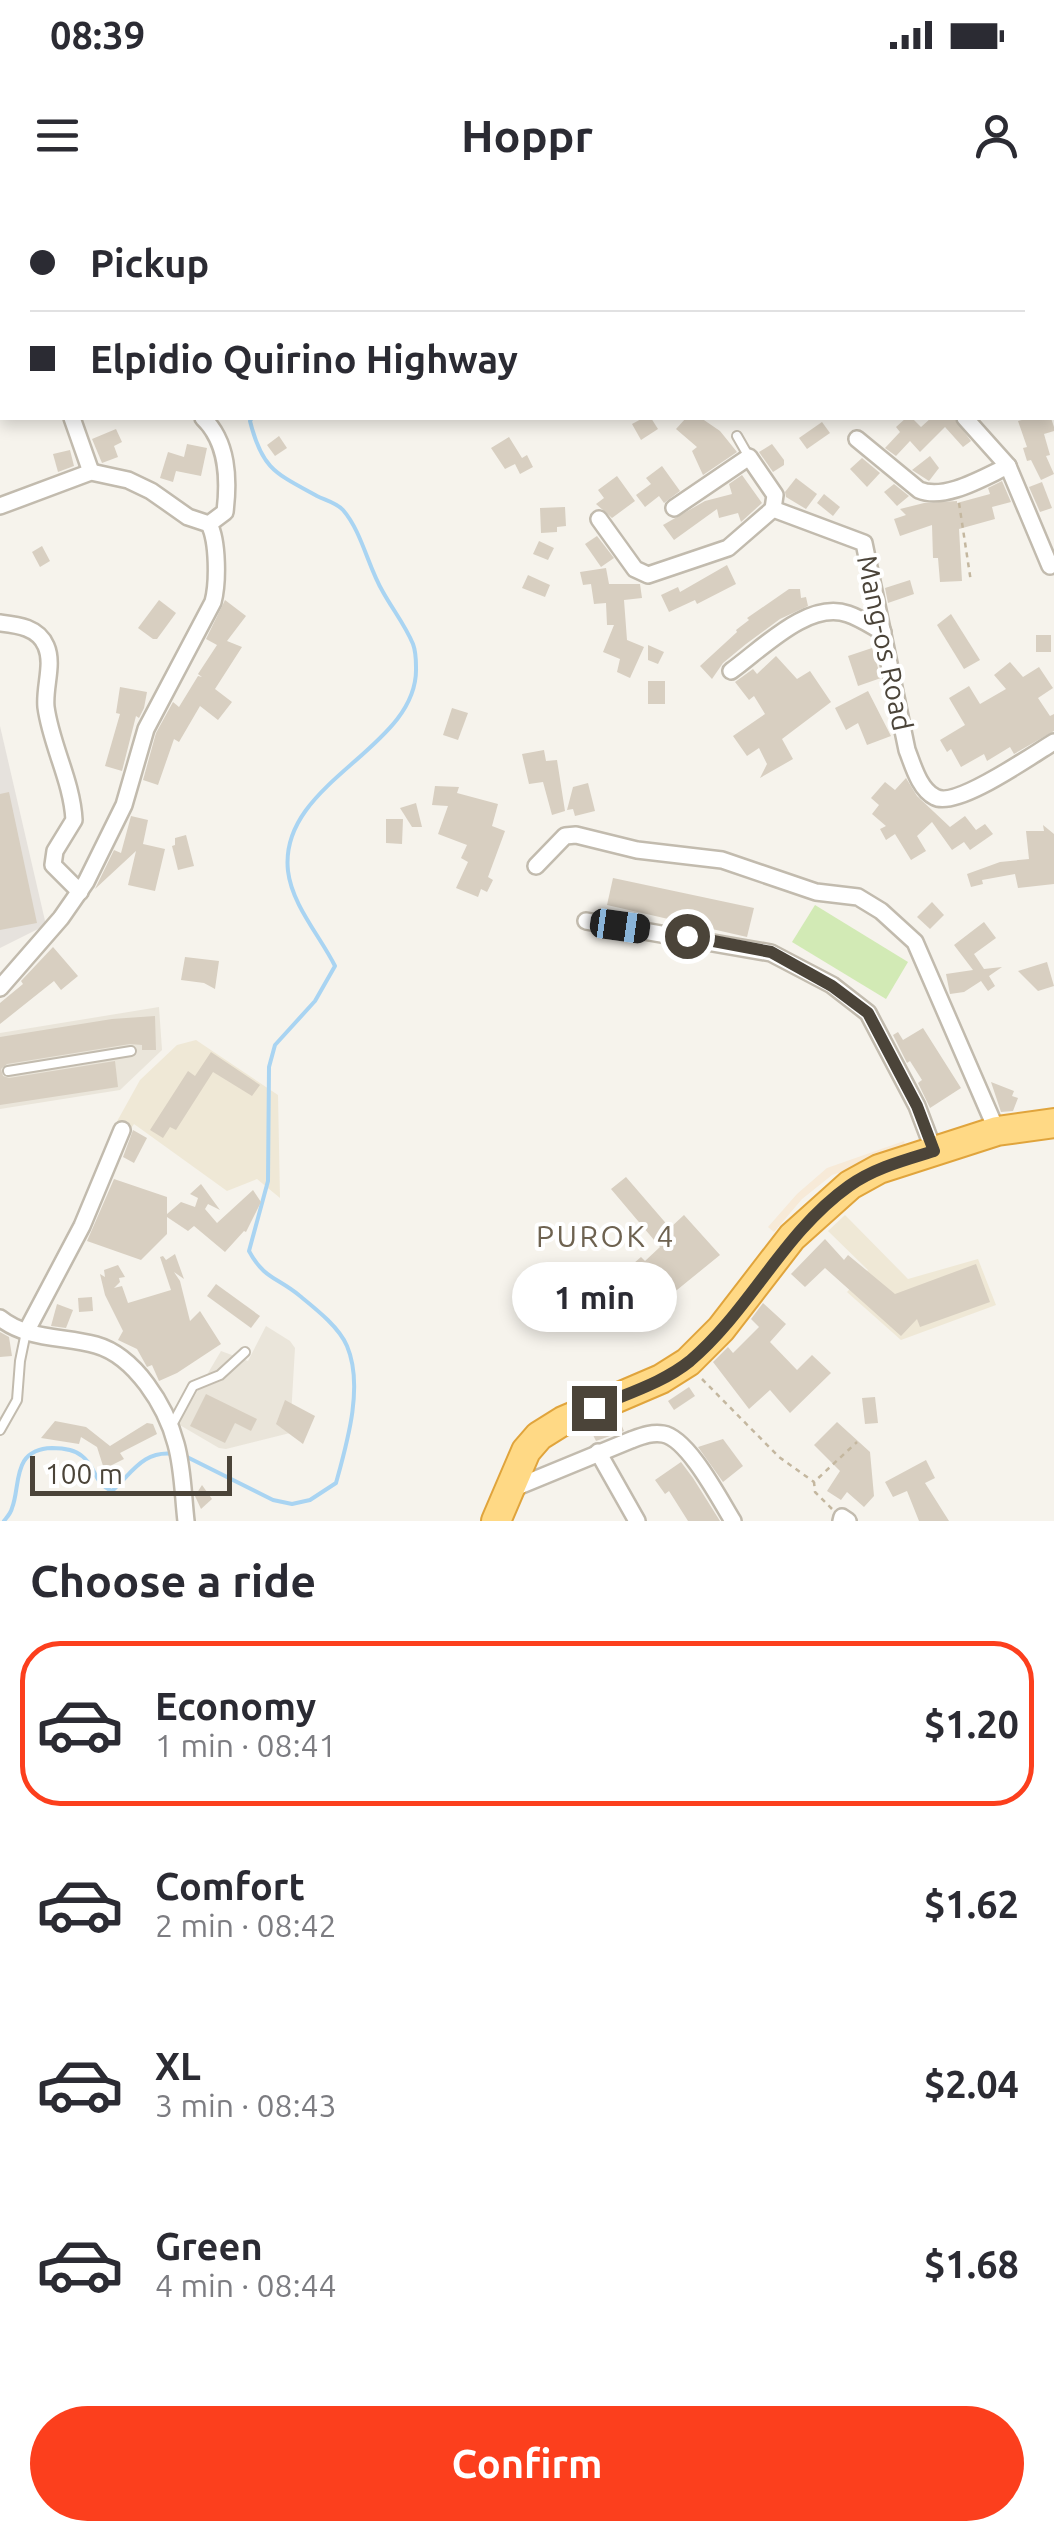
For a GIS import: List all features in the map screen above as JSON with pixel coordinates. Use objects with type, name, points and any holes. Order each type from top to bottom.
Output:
[{"type":"highway","points":[[496,1521],[526,1451],[538,1436],[688,1362],[720,1329],[792,1238],[850,1185],[879,1169],[997,1131],[1054,1123]]},
{"type":"street","points":[[73,420],[91,472]]},
{"type":"street","points":[[205,420],[213,427],[225,457],[228,489],[225,512],[209,524]]},
{"type":"street","points":[[967,420],[1008,466],[1050,566]]},
{"type":"street","points":[[857,440],[928,494],[955,488],[1008,466]]},
{"type":"street","points":[[599,519],[635,570],[648,575],[728,548],[773,509],[775,495],[749,458],[674,508]]},
{"type":"street","points":[[0,506],[91,472],[128,480],[188,517],[209,524],[217,581],[213,602],[146,730],[124,806],[80,892],[0,988]]},
{"type":"street","name":"Mang-os Road","points":[[773,509],[864,543],[908,750],[929,793],[938,800],[950,799],[1054,742]]},
{"type":"street","points":[[732,671],[795,623],[828,610],[850,614],[883,632]]},
{"type":"street","points":[[0,623],[24,626],[39,635],[46,646],[46,709],[74,820],[55,851],[53,866],[80,892]]},
{"type":"street","points":[[536,866],[565,836],[576,835],[637,850],[722,860],[816,892],[858,897],[881,911],[914,942],[997,1131]]},
{"type":"street","points":[[586,921],[771,952],[832,986],[868,1013],[917,1106],[934,1151]]},
{"type":"street","points":[[26,1332],[82,1226],[122,1130]]},
{"type":"street","points":[[0,1318],[26,1332],[95,1345],[131,1366],[173,1435],[186,1521]]},
{"type":"street","points":[[510,1490],[646,1434],[663,1434],[675,1438],[696,1464],[733,1521]]},
{"type":"street","points":[[598,1452],[638,1521]]},
{"type":"lane","points":[[736,436],[749,458]]},
{"type":"lane","points":[[8,1071],[132,1051]]},
{"type":"lane","points":[[0,1430],[17,1400],[26,1332]]},
{"type":"lane","points":[[173,1435],[193,1386],[220,1375],[245,1352]]},
{"type":"path","points":[[955,488],[965,526],[971,582]]},
{"type":"path","points":[[688,1362],[754,1434],[814,1482],[815,1492],[844,1520]]},
{"type":"path","points":[[814,1482],[857,1442]]},
{"type":"shaded area","points":[[0,726],[46,925],[0,948]]},
{"type":"shaded area","points":[[159,1007],[162,1050],[120,1090],[0,1109],[0,1033]]},
{"type":"shaded area","points":[[196,1040],[278,1095],[280,1198],[257,1179],[227,1191],[134,1124],[127,1134],[115,1125],[140,1080],[177,1045]]},
{"type":"shaded area","points":[[904,1141],[907,1150],[832,1175],[802,1199],[774,1232],[768,1227],[827,1168]]},
{"type":"shaded area","points":[[845,1215],[908,1279],[978,1259],[996,1305],[901,1340],[847,1292],[868,1270],[828,1231]]},
{"type":"shaded area","points":[[266,1326],[295,1348],[290,1433],[226,1449],[178,1424],[221,1351],[248,1361]]},
{"type":"green space","points":[[815,905],[908,962],[886,999],[792,942]]},
{"type":"building","points":[[652,420],[658,429],[641,440],[632,424]]},
{"type":"building","points":[[684,420],[704,420],[720,431],[737,452],[703,475],[692,451],[697,447],[676,429]]},
{"type":"building","points":[[904,420],[914,420],[921,427],[929,420],[955,420],[971,441],[963,447],[945,427],[920,452],[910,441],[896,456],[885,448],[900,432],[896,427]]},
{"type":"building","points":[[1052,420],[1054,431],[1044,434],[1050,455],[1046,456],[1054,474],[1041,480],[1031,460],[1027,461],[1023,448],[1027,447],[1018,421]]},
{"type":"building","points":[[822,422],[830,433],[807,449],[799,438]]},
{"type":"building","points":[[116,429],[122,442],[114,446],[118,457],[102,463],[92,439]]},
{"type":"building","points":[[279,436],[287,448],[275,456],[267,445]]},
{"type":"building","points":[[509,437],[533,467],[520,474],[515,464],[505,469],[491,448]]},
{"type":"building","points":[[187,444],[207,448],[201,476],[176,471],[173,482],[160,478],[168,452],[184,457]]},
{"type":"building","points":[[772,444],[784,460],[784,465],[773,472],[759,452]]},
{"type":"building","points":[[70,450],[74,466],[58,472],[53,454]]},
{"type":"building","points":[[930,456],[939,468],[929,481],[912,470]]},
{"type":"building","points":[[862,458],[880,473],[867,487],[850,469]]},
{"type":"building","points":[[662,466],[680,491],[664,503],[659,496],[645,507],[636,495],[651,484],[646,478]]},
{"type":"building","points":[[742,475],[762,503],[741,522],[738,513],[719,518],[717,509],[674,540],[663,525],[705,501],[732,494],[729,484]]},
{"type":"building","points":[[617,476],[635,501],[612,518],[596,504],[604,498],[598,490]]},
{"type":"building","points":[[796,478],[817,494],[806,509],[786,497],[785,492]]},
{"type":"building","points":[[1002,481],[1011,502],[992,507],[995,519],[959,529],[962,581],[940,582],[938,558],[933,558],[932,525],[900,536],[894,519],[906,515],[900,509],[924,503],[957,503],[990,494],[988,488]]},
{"type":"building","points":[[1042,482],[1052,508],[1040,512],[1029,487]]},
{"type":"building","points":[[894,484],[909,496],[897,506],[884,492]]},
{"type":"building","points":[[824,494],[840,507],[833,516],[817,503]]},
{"type":"building","points":[[565,507],[566,526],[557,527],[557,532],[541,533],[540,508]]},
{"type":"building","points":[[597,536],[614,558],[601,567],[585,544]]},
{"type":"building","points":[[539,541],[554,548],[548,560],[533,554]]},
{"type":"building","points":[[42,546],[50,561],[40,567],[32,552]]},
{"type":"building","points":[[727,565],[736,584],[697,604],[695,600],[669,612],[661,595],[678,587],[680,592]]},
{"type":"building","points":[[606,568],[609,584],[640,584],[642,598],[624,600],[627,640],[644,647],[630,678],[617,672],[620,659],[603,652],[614,625],[607,625],[606,603],[594,604],[591,584],[583,585],[580,572]]},
{"type":"building","points":[[528,575],[550,585],[545,597],[522,588]]},
{"type":"building","points":[[910,580],[914,594],[888,603],[885,588]]},
{"type":"building","points":[[789,589],[800,589],[808,606],[780,619],[746,644],[723,663],[712,679],[700,666],[747,618]]},
{"type":"building","points":[[159,600],[176,613],[153,639],[138,628]]},
{"type":"building","points":[[225,600],[246,616],[227,641],[242,647],[215,689],[232,702],[218,720],[200,706],[179,742],[174,739],[158,785],[143,780],[156,733],[173,702],[179,707],[198,676],[202,677],[198,674],[217,645],[206,639]]},
{"type":"building","points":[[951,614],[980,660],[964,669],[937,625]]},
{"type":"building","points":[[1036,635],[1051,635],[1051,652],[1036,652]]},
{"type":"building","points":[[648,645],[664,652],[658,664],[648,660]]},
{"type":"building","points":[[872,648],[881,678],[858,686],[848,656]]},
{"type":"building","points":[[776,656],[797,679],[810,671],[831,702],[782,739],[793,759],[760,778],[767,764],[759,748],[747,756],[733,736],[765,714],[754,696],[749,700],[735,682],[753,669],[757,674]]},
{"type":"building","points":[[1010,662],[1023,677],[1039,667],[1053,688],[1038,698],[1050,716],[1054,714],[1054,731],[1014,754],[1010,747],[987,761],[984,754],[961,767],[951,749],[947,752],[940,740],[965,725],[949,698],[969,686],[980,704],[1006,689],[994,675]]},
{"type":"building","points":[[648,681],[665,681],[665,704],[648,704]]},
{"type":"building","points":[[120,687],[147,692],[144,708],[139,718],[136,716],[122,771],[105,766],[120,714],[116,713]]},
{"type":"building","points":[[868,691],[891,736],[867,745],[858,723],[846,730],[835,708]]},
{"type":"building","points":[[452,708],[468,713],[458,740],[443,735]]},
{"type":"building","points":[[544,750],[546,761],[557,760],[565,811],[552,815],[543,782],[529,784],[522,754]]},
{"type":"building","points":[[906,778],[917,796],[950,827],[965,816],[976,830],[985,824],[993,834],[970,850],[964,842],[952,850],[932,822],[917,836],[926,851],[911,860],[895,834],[886,840],[880,829],[886,826],[872,814],[879,805],[871,798],[885,782],[895,790]]},
{"type":"building","points":[[588,783],[595,811],[575,816],[573,809],[567,810],[573,787]]},
{"type":"building","points":[[435,786],[459,787],[457,793],[498,804],[492,826],[505,831],[488,877],[493,880],[487,892],[481,889],[478,897],[456,888],[468,862],[461,858],[467,845],[438,834],[448,806],[432,805]]},
{"type":"building","points":[[9,792],[37,923],[0,930],[0,794]]},
{"type":"building","points":[[416,803],[422,827],[412,827],[400,808]]},
{"type":"building","points":[[131,816],[148,820],[143,844],[165,849],[155,891],[128,885],[136,851],[95,889],[114,850],[121,853]]},
{"type":"building","points":[[386,819],[403,819],[402,844],[386,843]]},
{"type":"building","points":[[1043,825],[1054,834],[1054,884],[1018,888],[1015,874],[982,880],[983,884],[971,887],[967,874],[1000,862],[1029,859],[1026,831],[1044,831]]},
{"type":"building","points":[[186,835],[194,866],[178,870],[172,846],[175,838]]},
{"type":"building","points":[[613,878],[754,908],[747,937],[607,905]]},
{"type":"building","points":[[932,902],[944,915],[930,929],[917,917]]},
{"type":"building","points":[[984,922],[996,938],[974,954],[984,969],[1002,967],[989,976],[995,986],[988,991],[981,981],[964,992],[950,994],[946,974],[973,970],[954,945]]},
{"type":"building","points":[[53,947],[78,976],[61,990],[54,981],[0,1024],[0,1003],[23,984],[21,981]]},
{"type":"building","points":[[185,957],[219,961],[215,989],[181,980]]},
{"type":"building","points":[[1047,962],[1054,986],[1038,991],[1018,971]]},
{"type":"building","points":[[155,1016],[156,1050],[142,1050],[142,1045],[130,1044],[7,1064],[1,1069],[3,1076],[9,1078],[115,1061],[118,1087],[0,1105],[0,1037]]},
{"type":"building","points":[[923,1028],[961,1088],[930,1108],[918,1083],[922,1080],[910,1061],[907,1063],[893,1035],[898,1032],[903,1040]]},
{"type":"building","points":[[211,1052],[260,1085],[252,1096],[213,1072],[176,1130],[170,1127],[163,1138],[150,1130],[188,1071],[195,1076]]},
{"type":"building","points":[[991,1082],[1014,1091],[1012,1096],[1018,1098],[1013,1111],[1001,1112]]},
{"type":"building","points":[[133,1130],[147,1138],[134,1163],[123,1157]]},
{"type":"building","points":[[626,1177],[670,1228],[684,1215],[720,1255],[656,1307],[637,1284],[616,1302],[604,1289],[641,1257],[645,1261],[660,1247],[611,1189]]},
{"type":"building","points":[[114,1179],[167,1197],[167,1214],[181,1202],[195,1207],[198,1198],[190,1194],[201,1184],[220,1210],[208,1204],[205,1209],[217,1223],[253,1190],[261,1202],[246,1232],[225,1252],[194,1226],[188,1231],[167,1217],[167,1234],[141,1260],[87,1241]]},
{"type":"building","points":[[825,1239],[844,1260],[848,1255],[895,1294],[976,1264],[990,1302],[920,1327],[917,1319],[901,1336],[825,1268],[805,1287],[791,1274]]},
{"type":"building","points":[[175,1254],[184,1279],[174,1272],[190,1321],[200,1311],[221,1344],[159,1381],[152,1365],[147,1367],[137,1349],[118,1340],[123,1331],[105,1295],[100,1274],[105,1277],[104,1270],[118,1265],[125,1277],[119,1278],[114,1288],[122,1286],[128,1303],[171,1290],[160,1257],[166,1260]]},
{"type":"building","points":[[216,1284],[260,1316],[251,1328],[207,1296]]},
{"type":"building","points":[[92,1297],[93,1311],[79,1312],[78,1298]]},
{"type":"building","points":[[763,1303],[786,1324],[770,1342],[797,1370],[812,1355],[831,1373],[790,1413],[770,1390],[749,1409],[713,1362],[728,1347],[733,1353],[759,1327],[751,1319]]},
{"type":"building","points":[[57,1304],[73,1310],[66,1328],[51,1326]]},
{"type":"building","points":[[0,1332],[9,1337],[12,1356],[0,1357]]},
{"type":"building","points":[[689,1387],[695,1396],[674,1410],[668,1401]]},
{"type":"building","points":[[206,1394],[257,1419],[251,1431],[235,1423],[225,1443],[190,1426]]},
{"type":"building","points":[[875,1397],[878,1423],[865,1424],[862,1398]]},
{"type":"building","points":[[285,1400],[315,1416],[303,1444],[276,1424]]},
{"type":"building","points":[[618,1417],[624,1431],[596,1441],[590,1429]]},
{"type":"building","points":[[55,1421],[86,1427],[110,1446],[147,1423],[153,1424],[157,1434],[120,1453],[124,1459],[104,1469],[97,1447],[81,1437],[79,1444],[41,1438]]},
{"type":"building","points":[[837,1422],[870,1452],[874,1496],[864,1507],[847,1492],[841,1500],[827,1491],[840,1471],[814,1445]]},
{"type":"building","points":[[723,1439],[743,1466],[723,1482],[698,1447]]},
{"type":"building","points":[[926,1460],[935,1478],[925,1483],[949,1521],[919,1521],[907,1491],[893,1497],[885,1482]]},
{"type":"building","points":[[681,1462],[720,1521],[688,1521],[669,1491],[665,1494],[655,1480]]},
{"type":"building","points":[[202,1485],[212,1499],[201,1509],[195,1496]]},
{"type":"waterway","points":[[183,1455],[273,1500],[292,1504],[310,1500],[336,1483],[354,1396],[347,1346],[326,1319],[266,1273],[249,1251],[268,1181],[269,1067],[275,1045],[315,1001],[335,966],[291,884],[291,840],[304,813],[325,789],[396,721],[411,696],[416,667],[413,644],[378,582],[350,519],[338,505],[272,468],[260,450],[251,420]]},
{"type":"waterway","points":[[4,1521],[15,1499],[20,1470],[30,1455],[39,1450],[72,1450],[87,1460],[101,1483],[112,1491],[146,1459],[174,1454]]},
{"type":"district","name":"PUROK 4","points":[[606,1237]]},
{"type":"route","points":[[594,1408],[688,1362],[720,1329],[792,1238],[850,1185],[879,1169],[934,1151],[917,1106],[868,1013],[832,986],[771,952],[687,936]]}]
